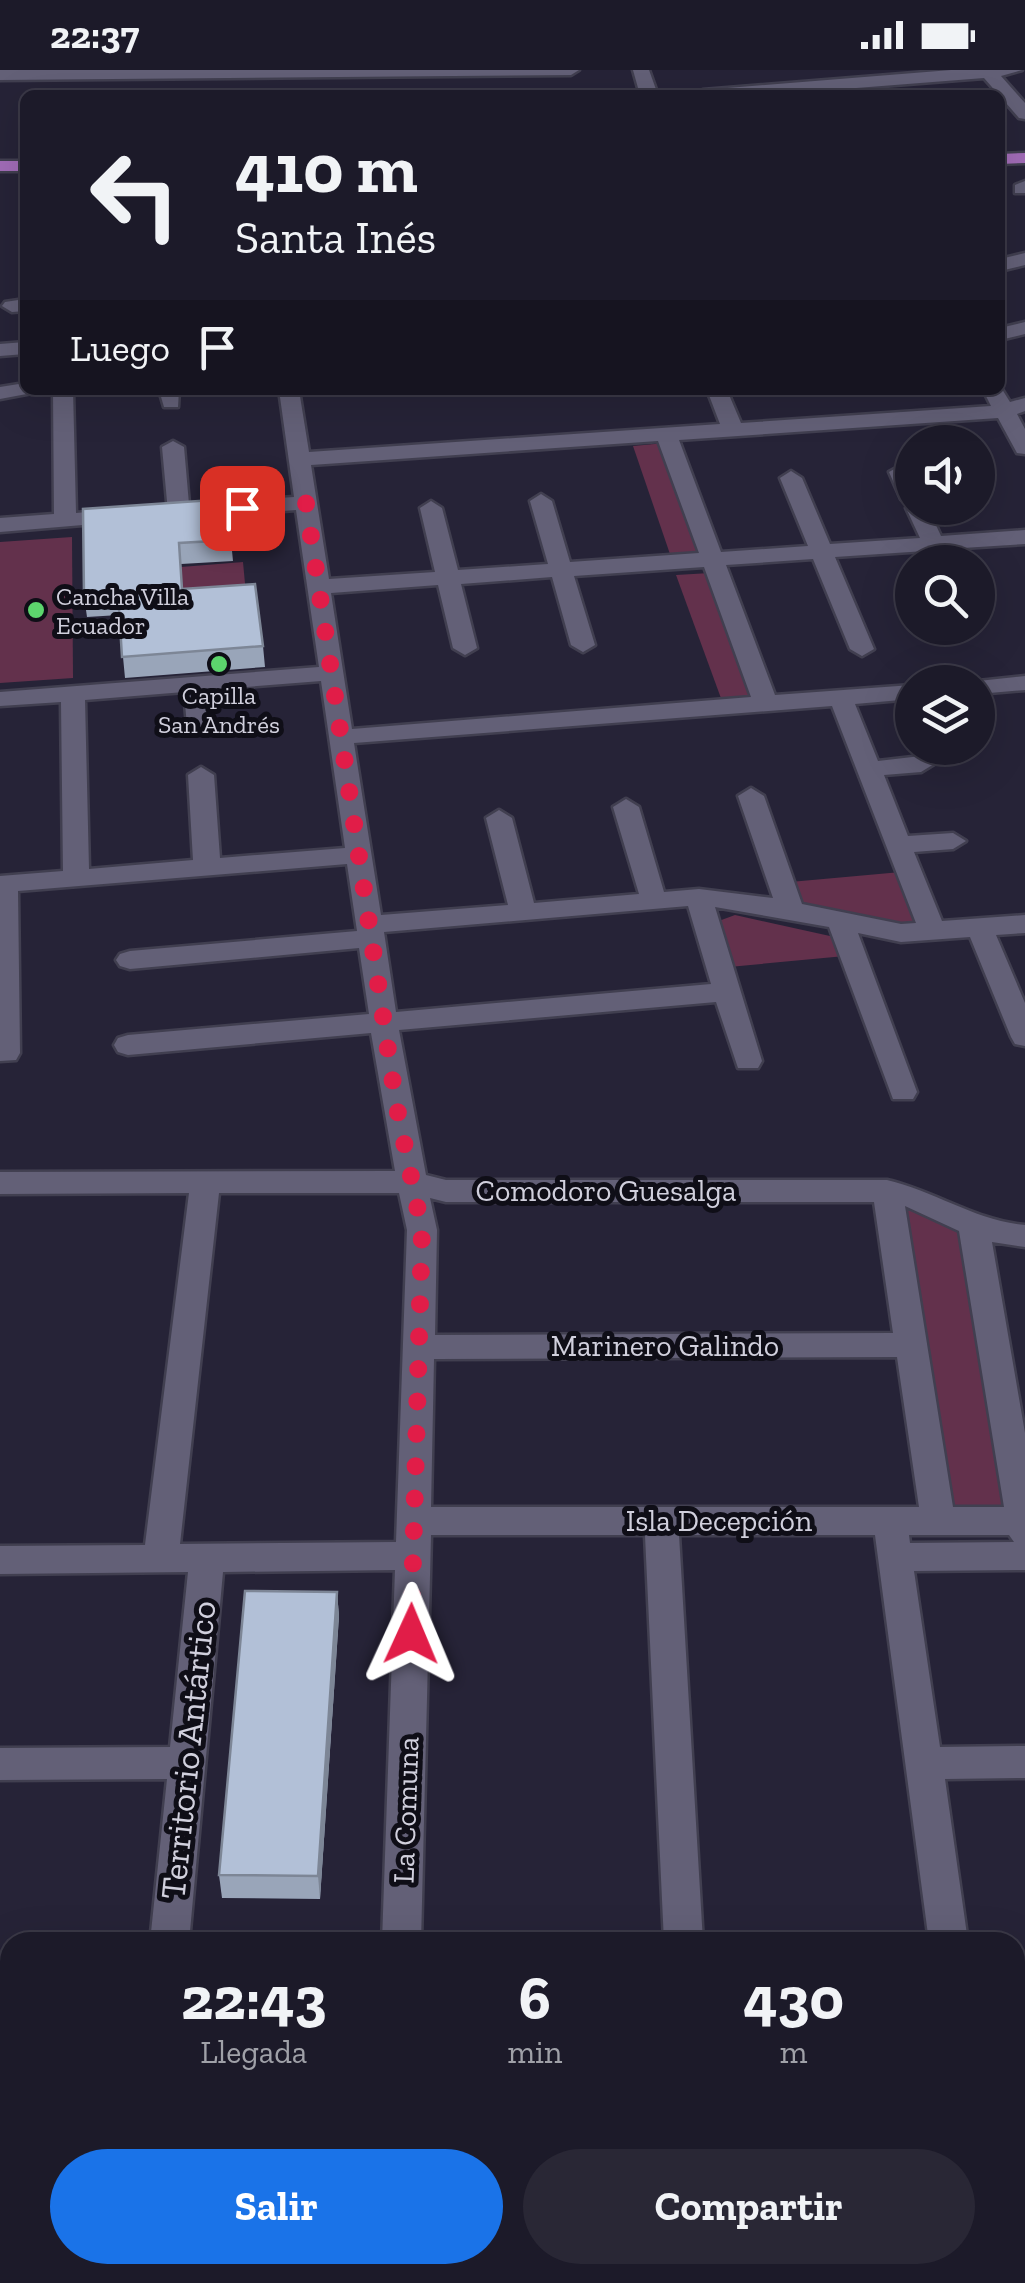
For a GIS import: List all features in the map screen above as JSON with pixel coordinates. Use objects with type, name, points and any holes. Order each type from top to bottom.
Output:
[{"type":"street","points":[[0,75],[571,70]]},
{"type":"street","points":[[832,90],[1014,70]]},
{"type":"street","points":[[987,71],[1004,90]]},
{"type":"street","points":[[1005,91],[1025,114]]},
{"type":"street","points":[[62,395],[65,520]]},
{"type":"street","name":"La Comuna","points":[[290,395],[384,1022],[422,1230],[402,1932]]},
{"type":"street","points":[[719,395],[733,429]]},
{"type":"street","points":[[300,459],[419,439],[525,443],[629,426],[666,434],[1015,407],[1025,448]]},
{"type":"street","points":[[520,421],[525,443]]},
{"type":"street","points":[[666,434],[766,704]]},
{"type":"street","points":[[160,513],[173,448]]},
{"type":"street","points":[[790,478],[862,648]]},
{"type":"street","points":[[541,500],[583,646]]},
{"type":"street","points":[[0,524],[306,503]]},
{"type":"street","points":[[431,508],[465,648]]},
{"type":"street","points":[[982,545],[1025,537]]},
{"type":"street","points":[[319,587],[822,551],[895,552]]},
{"type":"street","points":[[0,699],[332,674]]},
{"type":"street","points":[[194,684],[199,726]]},
{"type":"street","points":[[995,686],[1025,684]]},
{"type":"street","points":[[341,737],[895,693]]},
{"type":"street","points":[[73,694],[76,878]]},
{"type":"street","points":[[840,698],[932,932]]},
{"type":"street","points":[[722,707],[731,734]]},
{"type":"street","points":[[601,717],[608,745]]},
{"type":"street","points":[[480,726],[485,753]]},
{"type":"street","points":[[869,770],[912,765]]},
{"type":"street","points":[[201,775],[207,867]]},
{"type":"street","points":[[751,796],[791,911]]},
{"type":"street","points":[[626,807],[654,901]]},
{"type":"street","points":[[499,818],[522,912]]},
{"type":"street","points":[[898,845],[953,840]]},
{"type":"street","points":[[6,1053],[2,884],[358,855]]},
{"type":"street","points":[[699,897],[748,1061]]},
{"type":"street","points":[[130,960],[522,912],[699,897],[886,931],[932,932],[1025,924]]},
{"type":"street","points":[[840,921],[903,1092]]},
{"type":"street","points":[[980,928],[1025,1036]]},
{"type":"street","points":[[128,1045],[728,992]]},
{"type":"street","points":[[161,1558],[205,1182]]},
{"type":"street","name":"Comodoro Guesalga","points":[[0,1184],[412,1182],[446,1191],[887,1191],[912,1197],[974,1228],[1002,1236],[1025,1236]]},
{"type":"street","points":[[887,1191],[938,1521]]},
{"type":"street","points":[[974,1228],[1024,1526]]},
{"type":"street","name":"Marinero Galindo","points":[[419,1347],[911,1345]]},
{"type":"street","name":"Isla Decepción","points":[[414,1521],[661,1521],[893,1539],[1025,1556]]},
{"type":"street","points":[[661,1521],[683,1932]]},
{"type":"street","name":"Isla Decepción","points":[[893,1539],[938,1521],[1024,1526]]},
{"type":"street","points":[[893,1539],[947,1932]]},
{"type":"street","points":[[0,1560],[413,1556]]},
{"type":"street","name":"Territorio Antártico","points":[[170,1932],[207,1558]]},
{"type":"street","points":[[924,1763],[1025,1762]]},
{"type":"street","points":[[0,1764],[186,1763]]},
{"type":"shaded area","points":[[665,443],[704,555],[671,557],[633,446]]},
{"type":"shaded area","name":"Cancha Villa Ecuador","points":[[72,537],[73,678],[0,683],[0,542]]},
{"type":"shaded area","points":[[243,562],[247,605],[184,610],[181,567]]},
{"type":"shaded area","points":[[710,573],[758,698],[722,701],[676,575]]},
{"type":"shaded area","points":[[901,872],[921,921],[908,926],[798,903],[790,882]]},
{"type":"shaded area","points":[[735,915],[839,938],[845,956],[729,967],[716,922]]},
{"type":"shaded area","points":[[898,1205],[915,1207],[969,1234],[1012,1507],[943,1508]]},
{"type":"building","points":[[227,499],[231,540],[179,543],[182,589],[255,584],[263,646],[122,657],[118,593],[84,596],[83,509]]},
{"type":"building","points":[[245,1591],[337,1592],[318,1876],[219,1875]]},
{"type":"place","name":"Cancha Villa Ecuador","points":[[36,610]]},
{"type":"place","name":"Capilla San Andrés","points":[[219,664]]},
{"type":"route","points":[[242,508],[306,503],[396,1103],[420,1208],[411,1634]]}]
